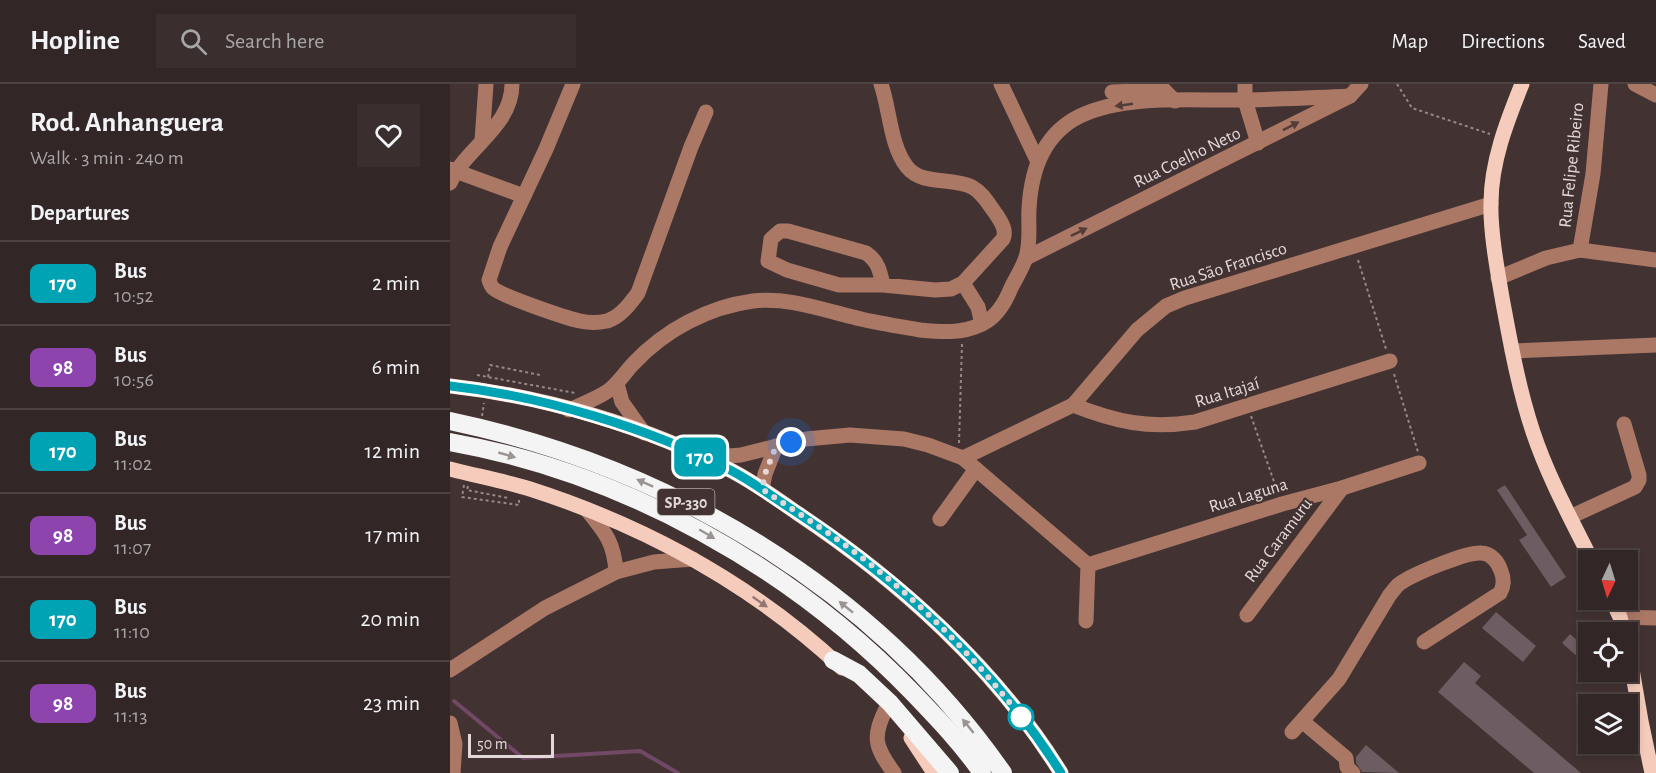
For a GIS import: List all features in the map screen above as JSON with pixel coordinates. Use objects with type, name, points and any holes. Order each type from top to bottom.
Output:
[{"type":"highway","name":"SP-330","points":[[450,421],[530,441],[622,473],[678,498],[770,550],[822,587],[891,645],[955,711],[1003,773]]},
{"type":"highway","name":"SP-330","points":[[450,442],[500,453],[562,471],[698,529],[741,553],[817,606],[881,659],[944,725],[982,773]]},
{"type":"highway","points":[[833,660],[859,674],[890,703],[950,773]]},
{"type":"main road","points":[[1522,84],[1497,159],[1491,204],[1498,278],[1526,411],[1534,435],[1586,550]]},
{"type":"main road","points":[[450,386],[500,393],[609,420],[704,458],[762,489],[838,540],[887,579],[943,630],[1010,704],[1061,773]]},
{"type":"main road","points":[[450,469],[528,489],[587,510],[693,559],[729,580],[801,630],[886,709],[911,738],[934,773]]},
{"type":"main road","points":[[1617,610],[1621,622]]},
{"type":"main road","points":[[1634,682],[1652,773]]},
{"type":"street","points":[[482,141],[486,84]]},
{"type":"street","points":[[512,84],[508,108],[498,123],[452,175],[524,196]]},
{"type":"street","points":[[573,84],[492,266],[489,280],[493,288],[504,294],[560,316],[582,321],[598,323],[610,320],[630,304],[638,293],[706,112]]},
{"type":"street","points":[[882,84],[896,141],[908,168],[915,175],[923,178],[963,183],[973,187],[987,202],[1004,228],[1003,240],[963,283],[951,288],[935,290],[883,285],[839,285],[773,265],[768,261],[771,239],[780,231],[788,231],[866,253],[878,264],[883,285]]},
{"type":"street","points":[[1001,84],[1037,160]]},
{"type":"street","points":[[1175,84],[1175,101]]},
{"type":"street","points":[[1245,84],[1245,100],[1257,143]]},
{"type":"street","name":"Rua Coelho Neto","points":[[1026,258],[1350,96],[1361,84]]},
{"type":"street","name":"Rua Felipe Ribeiro","points":[[1580,250],[1593,174],[1598,94],[1601,84]]},
{"type":"street","points":[[1635,84],[1656,95]]},
{"type":"street","points":[[1112,92],[1164,90],[1175,101]]},
{"type":"street","points":[[569,410],[596,398],[617,384],[633,363],[673,330],[727,307],[753,301],[776,300],[801,304],[856,318],[940,332],[962,332],[982,324],[997,315],[1026,258],[1029,206],[1037,160],[1055,134],[1065,125],[1083,115],[1106,107],[1153,101],[1350,96]]},
{"type":"street","name":"Rua São Francisco","points":[[961,456],[1073,405],[1137,330],[1166,306],[1185,298],[1491,204]]},
{"type":"street","points":[[1498,278],[1546,258],[1580,250],[1656,260]]},
{"type":"street","points":[[963,283],[978,307],[982,324]]},
{"type":"street","points":[[1512,351],[1656,345]]},
{"type":"street","name":"Rua Itajaí","points":[[1073,405],[1097,415],[1151,426],[1195,422],[1390,361]]},
{"type":"street","points":[[617,384],[622,402],[644,433]]},
{"type":"street","points":[[1570,517],[1635,487],[1638,483],[1639,476],[1624,424]]},
{"type":"street","points":[[704,458],[741,455],[806,439],[850,435],[904,439],[961,456],[1088,565],[1086,621]]},
{"type":"street","points":[[762,489],[776,446]]},
{"type":"street","name":"Rua Laguna","points":[[1088,565],[1419,463]]},
{"type":"street","points":[[940,519],[976,469]]},
{"type":"street","name":"Rua Caramuru","points":[[1247,615],[1342,488]]},
{"type":"street","points":[[1308,497],[1319,518]]},
{"type":"street","points":[[587,510],[610,539],[614,549],[616,572]]},
{"type":"street","points":[[1353,773],[1347,767],[1346,758],[1297,726],[1338,679],[1397,585],[1410,577],[1462,556],[1481,553],[1494,558],[1503,580],[1500,593],[1424,642]]},
{"type":"street","points":[[450,670],[545,608],[616,572],[654,562],[693,559]]},
{"type":"street","points":[[1620,617],[1656,618]]},
{"type":"street","points":[[886,709],[878,723],[877,745],[894,773]]},
{"type":"street","points":[[450,723],[453,773]]},
{"type":"path","points":[[1397,84],[1412,108],[1503,137]]},
{"type":"path","points":[[961,456],[962,332]]},
{"type":"path","points":[[477,375],[596,398]]},
{"type":"path","points":[[1247,406],[1282,504]]},
{"type":"path","points":[[462,497],[464,482],[476,485]]},
{"type":"building","points":[[1505,485],[1566,577],[1551,587],[1519,540],[1527,535],[1497,490]]},
{"type":"building","points":[[1496,612],[1536,646],[1523,662],[1482,628]]},
{"type":"building","points":[[1570,634],[1578,641],[1578,657],[1562,643]]},
{"type":"building","points":[[1464,662],[1481,676],[1475,683],[1581,773],[1534,773],[1438,692]]},
{"type":"building","points":[[1366,745],[1399,773],[1362,772],[1356,763],[1356,757]]},
{"type":"waterway","points":[[454,701],[523,758],[640,751],[678,773]]},
{"type":"bus line","name":"170","points":[[450,386],[500,393],[609,420],[704,458],[762,489],[838,540],[887,579],[950,637],[1010,704],[1061,773]]},
{"type":"route","points":[[791,442],[776,446],[769,461],[762,489],[838,540],[887,579],[950,637],[1021,717]]}]
